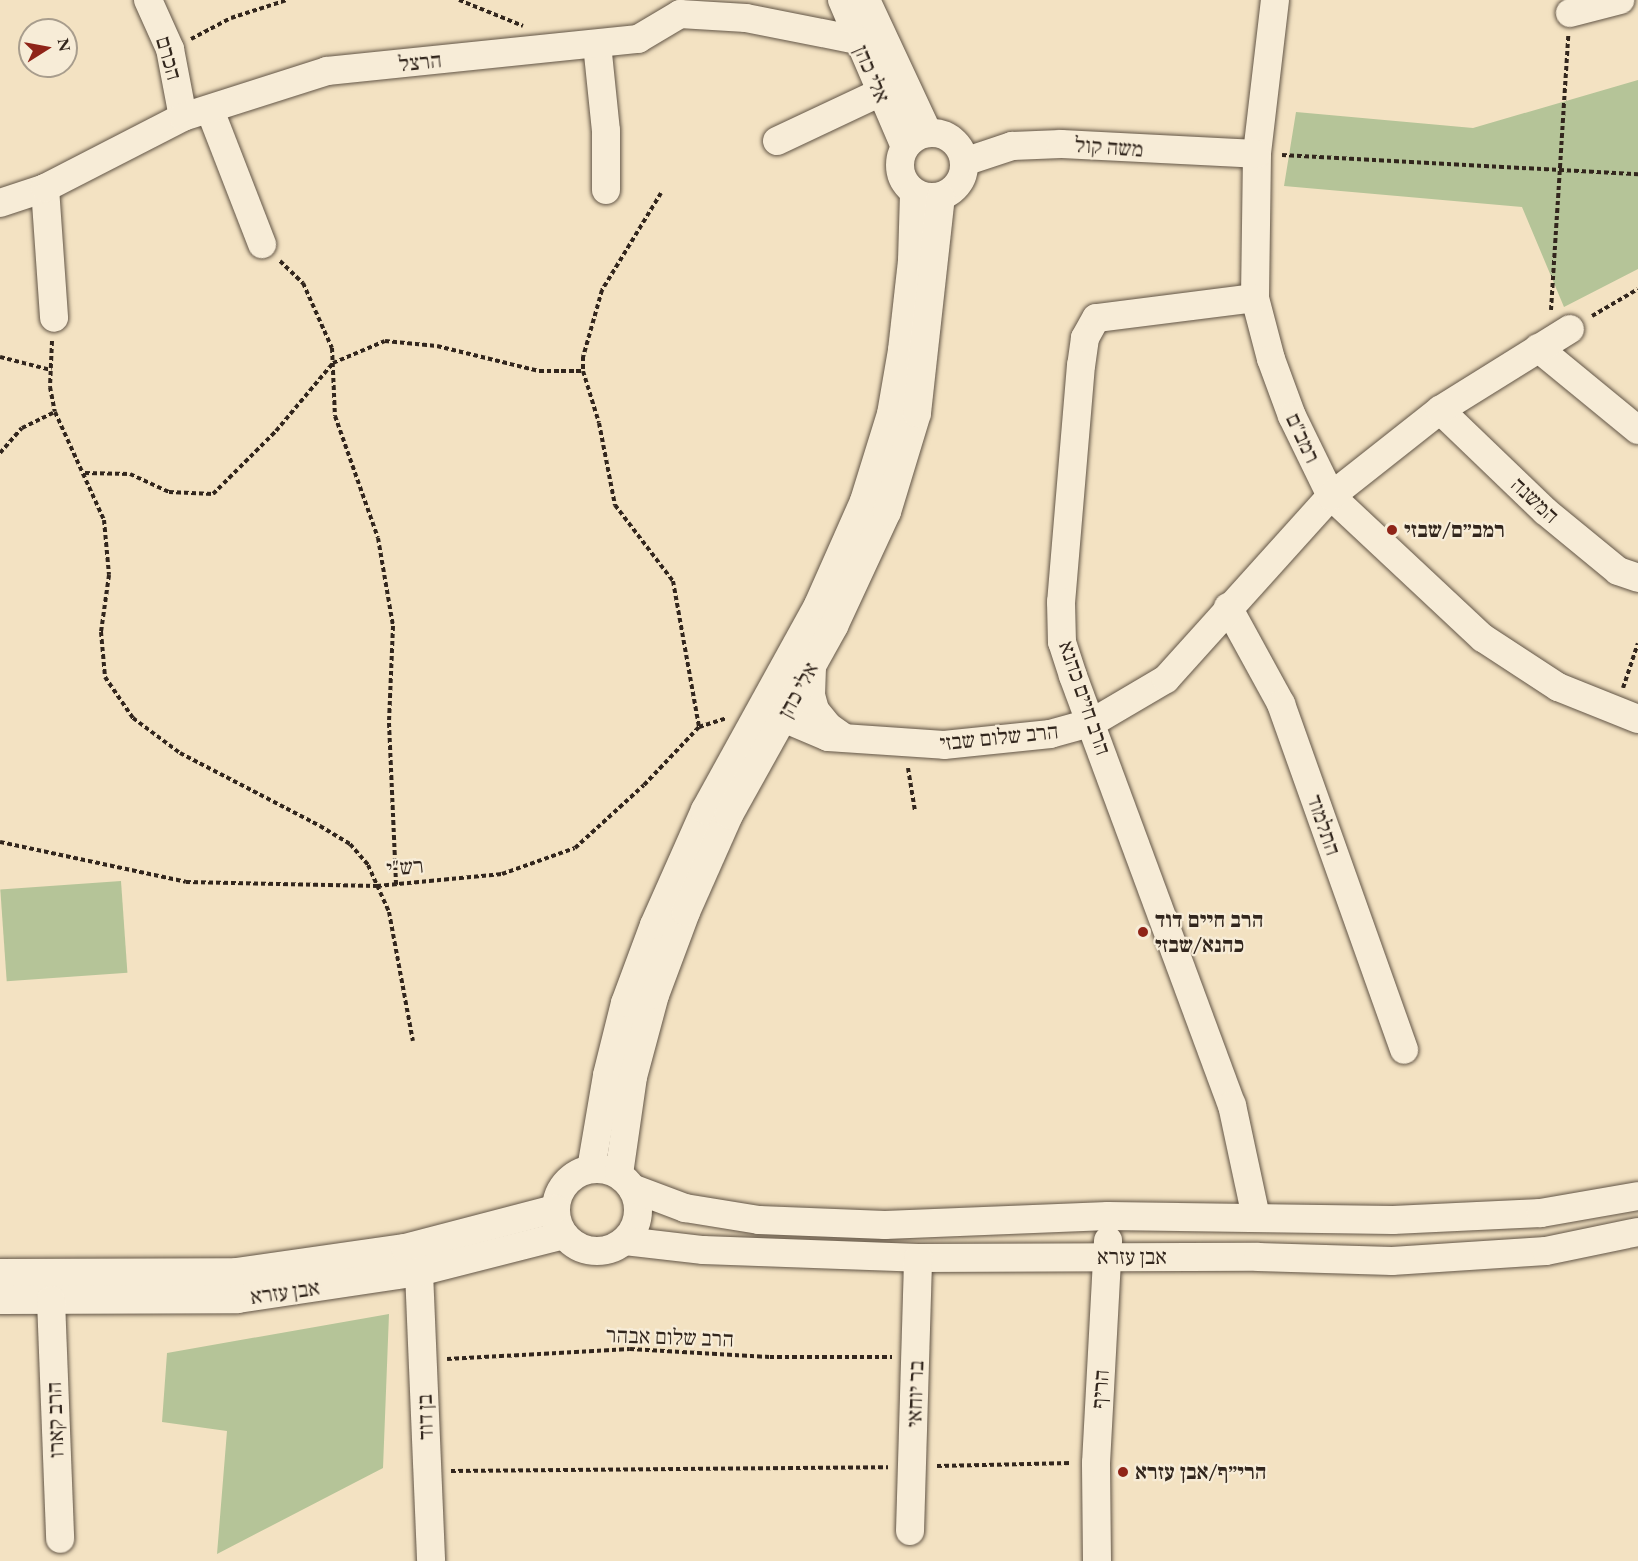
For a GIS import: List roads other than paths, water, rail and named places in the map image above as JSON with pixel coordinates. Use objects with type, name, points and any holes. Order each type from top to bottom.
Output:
[{"type":"street","name":"הכרם","points":[[148,0],[170,49],[183,117]]},
{"type":"street","name":"אלי כהן","points":[[842,0],[879,93],[916,140]]},
{"type":"street","name":"אלי כהן","points":[[866,0],[916,140]]},
{"type":"street","name":"רמב\"ם","points":[[1275,0],[1257,154],[1255,298],[1271,359],[1292,417],[1331,496],[1482,638],[1558,687],[1626,715]]},
{"type":"street","points":[[1570,13],[1620,0]]},
{"type":"street","name":"הרצל","points":[[0,203],[45,188],[183,117],[327,71],[638,39],[679,7],[857,40]]},
{"type":"street","points":[[597,44],[606,131],[606,190]]},
{"type":"street","points":[[777,141],[879,93]]},
{"type":"street","points":[[210,110],[262,244]]},
{"type":"street","points":[[916,140],[952,140],[964,162],[957,187],[941,197],[927,198],[914,192],[901,177],[899,167],[916,140]]},
{"type":"street","name":"משה קול","points":[[964,162],[1012,146],[1061,144],[1257,154]]},
{"type":"street","points":[[45,188],[54,318]]},
{"type":"street","name":"אלי כהן","points":[[626,1181],[633,1077],[656,995],[686,912],[864,501],[891,414],[912,261],[914,192]]},
{"type":"street","name":"אלי כהן","points":[[591,1169],[607,1075],[625,1004],[654,925],[705,810],[771,714],[812,665],[887,512],[917,413],[941,197]]},
{"type":"street","name":"הרב חיים כהנא","points":[[1255,298],[1096,318],[1085,338],[1061,602],[1062,642],[1232,1105],[1256,1217]]},
{"type":"street","name":"הרב שלום שבזי","points":[[771,714],[802,729],[847,740],[983,743],[1050,734],[1093,722],[1166,679],[1228,607],[1331,496],[1440,410],[1553,339],[1638,430]]},
{"type":"street","name":"המשנה","points":[[1440,410],[1545,511],[1618,571],[1638,578]]},
{"type":"street","name":"התלמוד","points":[[1228,607],[1281,704],[1404,1050]]},
{"type":"street","points":[[812,665],[811,695],[815,710],[829,728],[847,740]]},
{"type":"street","points":[[591,1169],[626,1181],[638,1216],[625,1241],[605,1251],[593,1251],[572,1243],[560,1222],[562,1187],[580,1172],[591,1169]]},
{"type":"street","name":"אבן עזרא","points":[[626,1181],[685,1208],[759,1220],[885,1225],[1108,1216],[1393,1220],[1541,1214],[1638,1196]]},
{"type":"street","name":"הריף","points":[[1097,1561],[1095,1463],[1108,1257],[1108,1216]]},
{"type":"street","name":"אבן עזרא","points":[[0,1300],[238,1299],[419,1272],[560,1222]]},
{"type":"street","name":"אבן עזרא","points":[[0,1273],[236,1272],[405,1248],[560,1222]]},
{"type":"street","name":"אבן עזרא","points":[[625,1241],[703,1250],[918,1258],[1108,1257],[1392,1261],[1546,1251],[1638,1232]]},
{"type":"street","name":"בר יוחאי","points":[[910,1531],[918,1258]]},
{"type":"street","name":"בן דוד","points":[[419,1272],[431,1561]]},
{"type":"street","name":"הרב קארו","points":[[51,1300],[60,1539]]},
{"type":"place","name":"רמב״ם/שבזי","points":[[1392,530]]},
{"type":"place","name":"הרב חיים דוד כהנא/שבזי","points":[[1143,932]]},
{"type":"place","name":"הרי״ף/אבן עזרא","points":[[1123,1472]]}]
